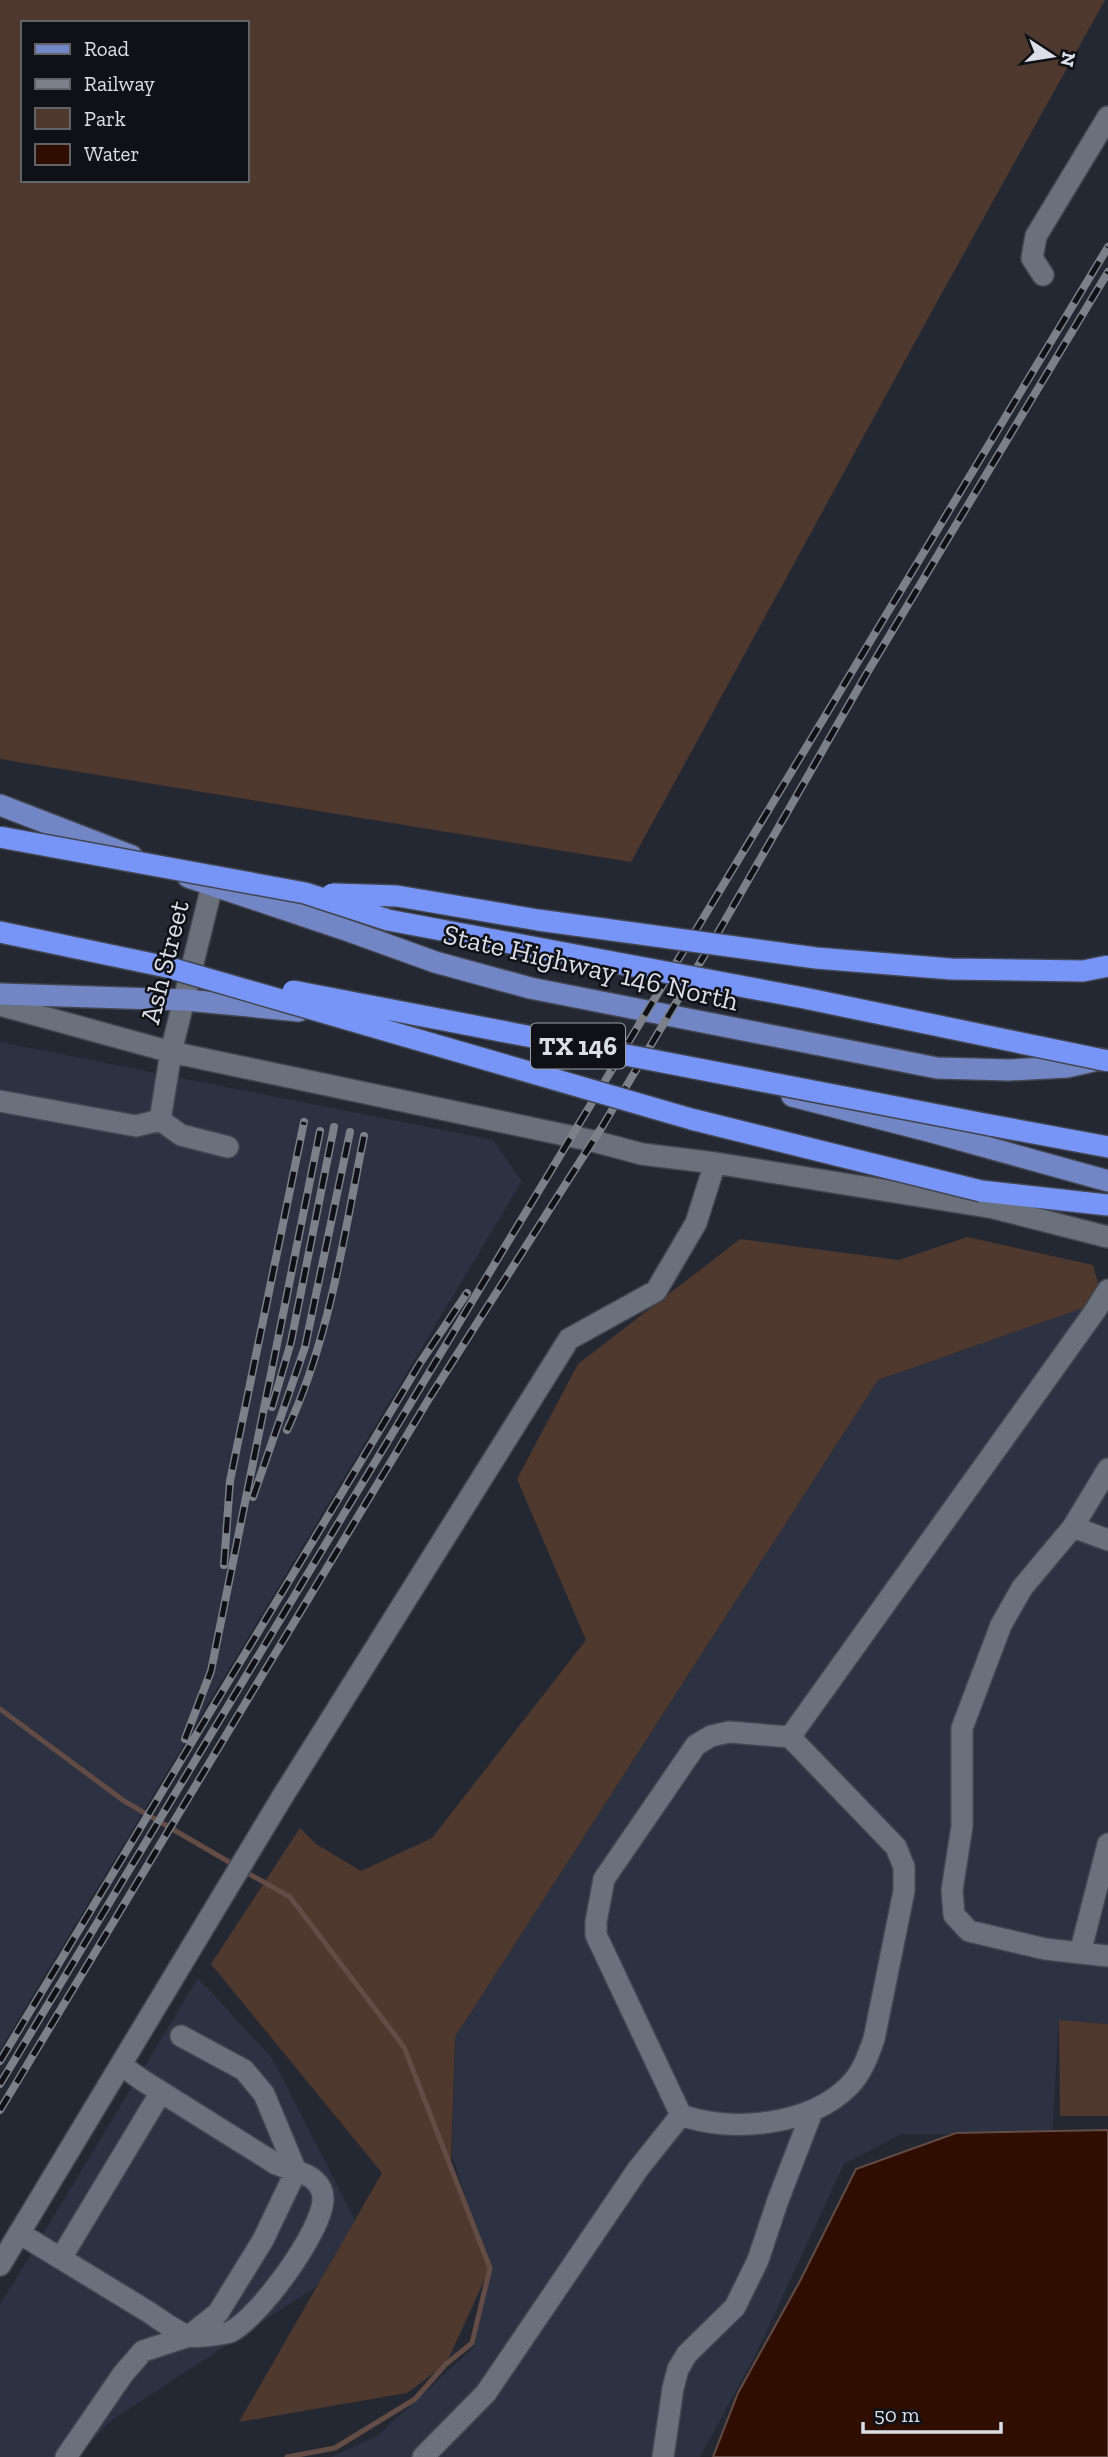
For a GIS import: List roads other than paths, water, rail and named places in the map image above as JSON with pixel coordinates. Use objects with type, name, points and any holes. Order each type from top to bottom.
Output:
[{"type":"highway","points":[[0,837],[305,893],[388,920],[804,998],[1108,1059]]},
{"type":"highway","points":[[305,893],[397,896],[538,920],[816,958],[951,969],[1083,971],[1108,965]]},
{"type":"highway","name":"TX 146","points":[[0,932],[167,967],[1108,1147]]},
{"type":"highway","points":[[167,967],[704,1123],[981,1191],[1108,1205]]},
{"type":"main road","name":"State Highway 146 North","points":[[0,805],[212,886],[349,930],[435,962],[530,988],[937,1068],[1009,1070],[1067,1067],[1108,1059]]},
{"type":"main road","points":[[0,994],[186,1000],[497,1030],[806,1099],[1108,1181]]},
{"type":"street","points":[[1043,275],[1032,258],[1036,236],[1108,117]]},
{"type":"street","name":"Ash Street","points":[[160,1120],[171,1052],[212,886]]},
{"type":"street","points":[[0,1005],[171,1052],[593,1141],[642,1154],[715,1163],[994,1208],[1108,1237]]},
{"type":"street","points":[[0,1101],[136,1126],[160,1120],[181,1135],[228,1147]]},
{"type":"street","points":[[0,2264],[281,1799],[569,1339],[656,1291],[696,1223],[715,1163]]},
{"type":"street","points":[[790,1737],[1108,1290]]},
{"type":"street","points":[[1108,1469],[1073,1527],[1022,1588],[1006,1616],[962,1728],[962,1826],[952,1890],[954,1915],[969,1931],[1045,1949],[1108,1956]]},
{"type":"street","points":[[1073,1527],[1108,1540]]},
{"type":"street","points":[[729,1732],[790,1737],[896,1847],[904,1867],[904,1891],[874,2039],[866,2063],[848,2087],[812,2112],[756,2124],[703,2123],[681,2115],[596,1935],[604,1879],[696,1745],[711,1736],[729,1732]]},
{"type":"street","points":[[1080,1953],[1108,1844]]},
{"type":"street","points":[[181,2036],[244,2070],[264,2094],[296,2171],[263,2240],[218,2313],[189,2336]]},
{"type":"street","points":[[66,2457],[123,2374],[144,2351],[189,2336],[229,2332],[252,2316],[277,2286],[311,2234],[322,2209],[324,2196],[309,2174],[276,2164],[121,2064]]},
{"type":"street","points":[[61,2258],[161,2092]]},
{"type":"street","points":[[663,2457],[678,2369],[687,2354],[735,2307],[758,2260],[812,2112]]},
{"type":"street","points":[[423,2457],[486,2393],[638,2169],[681,2115]]},
{"type":"street","points":[[19,2233],[189,2336]]},
{"type":"water","points":[[1108,2130],[1108,2457],[713,2457],[738,2393],[800,2281],[856,2169],[956,2133]]},
{"type":"waterway","points":[[0,1709],[124,1801],[236,1866]]},
{"type":"waterway","points":[[244,1871],[290,1897],[404,2047],[490,2268],[472,2343],[446,2364],[415,2399],[335,2448],[287,2457]]},
{"type":"railway","points":[[0,2084],[1108,247]]},
{"type":"railway","points":[[0,2110],[430,1397],[602,1127],[723,924],[867,673],[1108,272]]},
{"type":"railway","points":[[224,1565],[230,1481],[304,1122]]},
{"type":"railway","points":[[272,1407],[291,1342],[334,1127]]},
{"type":"railway","points":[[185,1739],[211,1671],[320,1131]]},
{"type":"railway","points":[[253,1497],[305,1347],[350,1132]]},
{"type":"railway","points":[[287,1430],[302,1395],[325,1323],[364,1136]]},
{"type":"railway","points":[[0,2061],[420,1363],[467,1293]]}]
